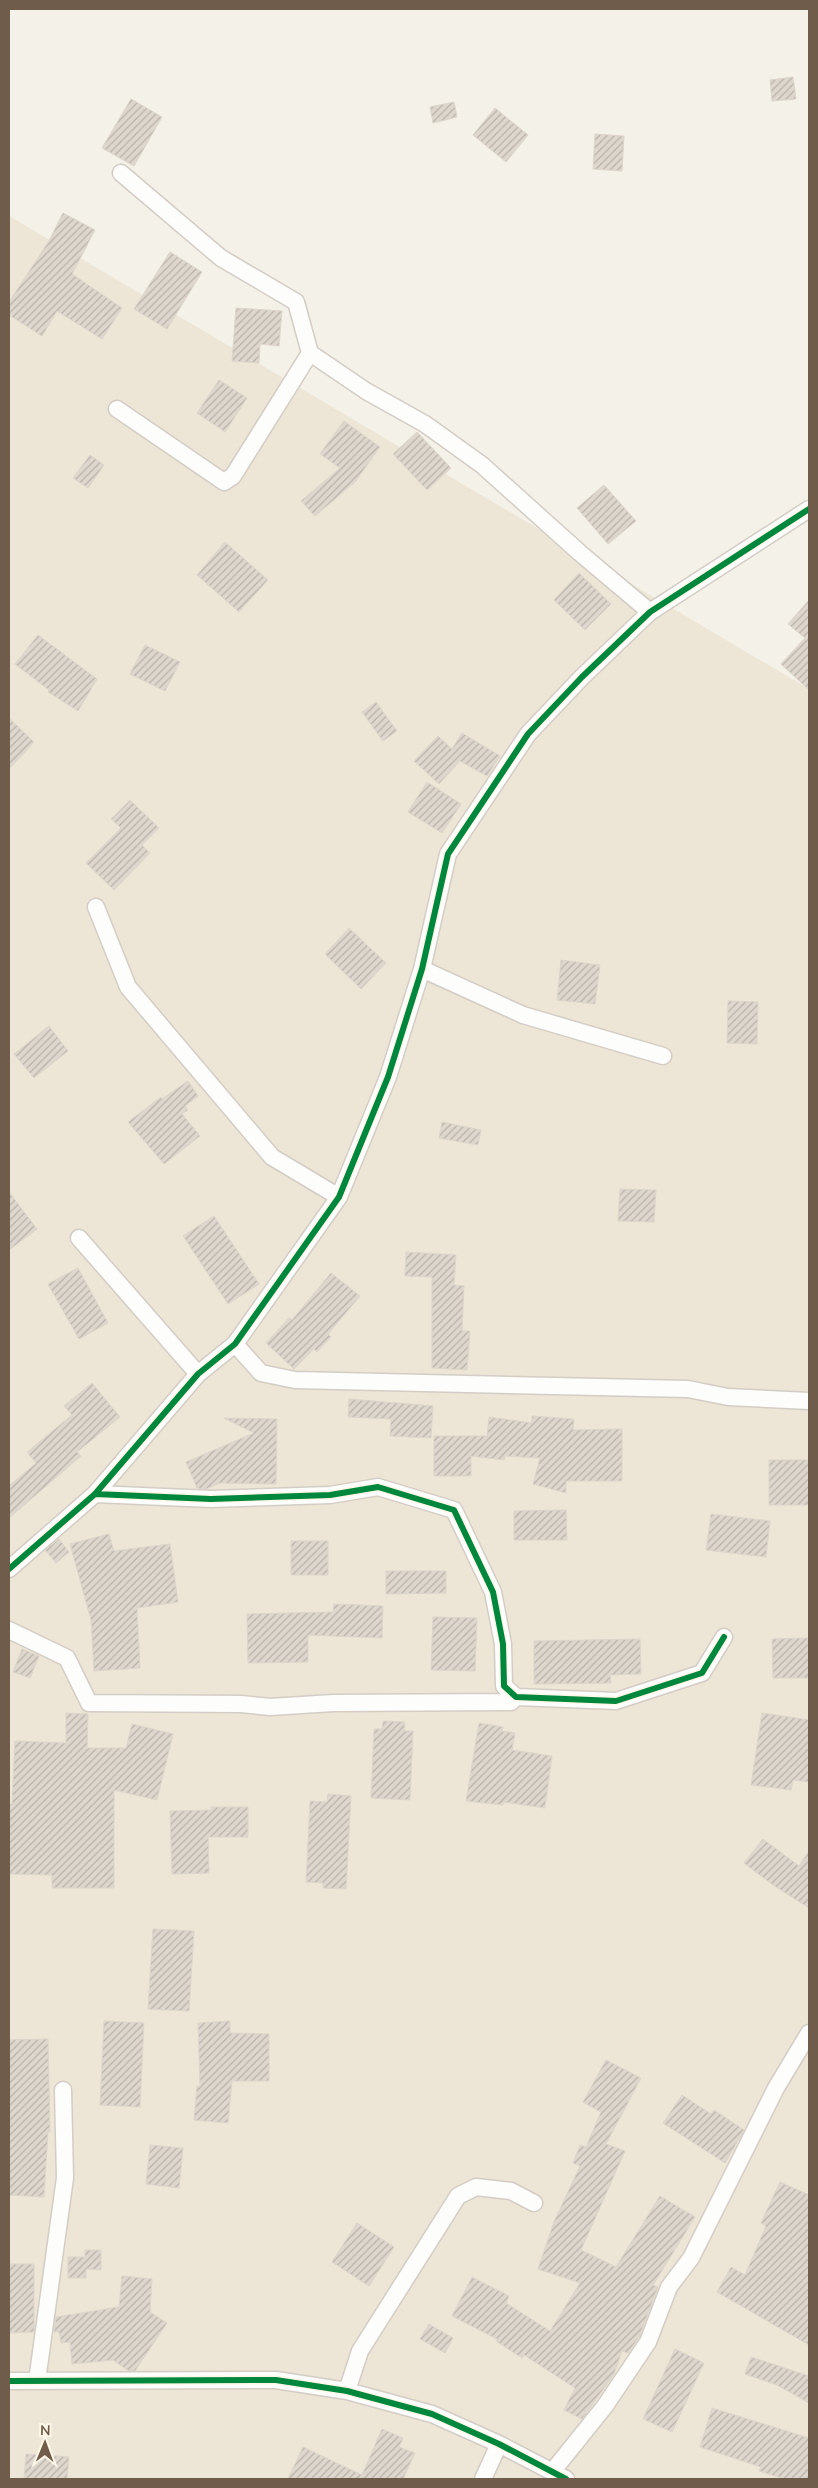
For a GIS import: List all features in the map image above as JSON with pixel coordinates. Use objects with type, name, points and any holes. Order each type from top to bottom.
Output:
[{"type":"street","points":[[121,173],[220,258],[296,302],[310,353],[366,391],[425,424],[482,465],[580,553],[650,612]]},
{"type":"street","points":[[117,409],[224,482],[233,476],[310,353]]},
{"type":"street","points":[[9,1569],[95,1494],[198,1374],[235,1344],[339,1197],[388,1077],[422,969],[448,854],[528,734],[582,677],[650,612],[809,509]]},
{"type":"street","points":[[96,907],[128,987],[272,1157],[339,1197]]},
{"type":"street","points":[[422,969],[522,1015],[663,1056]]},
{"type":"street","points":[[79,1238],[198,1374]]},
{"type":"street","points":[[235,1344],[262,1372],[295,1380],[688,1389],[728,1396],[809,1401]]},
{"type":"street","points":[[95,1494],[211,1499],[330,1495],[378,1487],[454,1510],[493,1592],[503,1644],[504,1686],[516,1698]]},
{"type":"street","points":[[9,1630],[67,1658],[89,1703],[241,1704],[270,1707],[333,1703],[510,1702],[516,1698],[616,1701],[702,1673],[724,1637]]},
{"type":"street","points":[[9,2381],[276,2380],[347,2391],[432,2414],[499,2444],[559,2476],[648,2342],[669,2287],[691,2258],[776,2088],[809,2033]]},
{"type":"street","points":[[37,2381],[64,2178],[63,2090]]},
{"type":"street","points":[[347,2391],[360,2351],[458,2196],[476,2187],[511,2192],[534,2203]]},
{"type":"street","points":[[483,2479],[499,2444]]},
{"type":"shaded area","points":[[9,216],[809,689],[809,2479],[9,2479]]},
{"type":"building","points":[[793,77],[796,99],[772,101],[770,80]]},
{"type":"building","points":[[131,99],[162,117],[134,166],[102,148]]},
{"type":"building","points":[[454,102],[457,117],[433,123],[430,107]]},
{"type":"building","points":[[495,108],[528,135],[506,162],[473,135]]},
{"type":"building","points":[[595,134],[624,136],[622,171],[593,169]]},
{"type":"building","points":[[63,213],[95,230],[72,274],[122,308],[102,339],[57,311],[42,336],[9,315],[9,302],[49,241]]},
{"type":"building","points":[[170,252],[202,272],[167,329],[134,309]]},
{"type":"building","points":[[236,308],[282,311],[279,346],[260,344],[259,363],[232,361]]},
{"type":"building","points":[[219,380],[247,398],[225,432],[197,413]]},
{"type":"building","points":[[344,421],[380,447],[355,482],[315,516],[301,501],[340,468],[320,454]]},
{"type":"building","points":[[417,432],[451,468],[427,490],[393,454]]},
{"type":"building","points":[[90,455],[104,465],[88,488],[73,478]]},
{"type":"building","points":[[604,485],[636,521],[608,544],[577,508]]},
{"type":"building","points":[[225,542],[268,580],[239,612],[197,575]]},
{"type":"building","points":[[579,573],[611,604],[585,630],[554,600]]},
{"type":"building","points":[[809,600],[809,690],[781,664],[805,638],[788,624]]},
{"type":"building","points":[[38,635],[97,679],[78,711],[48,692],[49,690],[15,664]]},
{"type":"building","points":[[145,645],[180,662],[165,691],[130,674]]},
{"type":"building","points":[[376,702],[397,731],[383,741],[362,712]]},
{"type":"building","points":[[9,718],[34,742],[9,769]]},
{"type":"building","points":[[462,733],[500,756],[487,776],[460,761],[439,784],[414,761],[438,736],[452,749]]},
{"type":"building","points":[[427,782],[461,804],[442,833],[408,812]]},
{"type":"building","points":[[130,800],[159,828],[142,845],[150,853],[114,890],[86,863],[121,828],[111,819]]},
{"type":"building","points":[[349,928],[386,963],[361,989],[325,954]]},
{"type":"building","points":[[561,960],[600,965],[595,1004],[557,1000]]},
{"type":"building","points":[[728,1001],[758,1002],[757,1044],[727,1043]]},
{"type":"building","points":[[49,1026],[68,1051],[34,1078],[14,1054]]},
{"type":"building","points":[[188,1081],[198,1096],[185,1106],[188,1110],[182,1114],[200,1136],[164,1164],[128,1122],[161,1097],[162,1099]]},
{"type":"building","points":[[442,1122],[481,1130],[478,1145],[439,1138]]},
{"type":"building","points":[[620,1189],[656,1190],[654,1222],[618,1221]]},
{"type":"building","points":[[9,1192],[37,1229],[9,1250]]},
{"type":"building","points":[[214,1216],[259,1284],[228,1304],[183,1236]]},
{"type":"building","points":[[406,1252],[456,1255],[454,1285],[464,1286],[462,1331],[470,1331],[467,1370],[432,1368],[432,1277],[405,1276]]},
{"type":"building","points":[[78,1268],[108,1323],[79,1339],[48,1284]]},
{"type":"building","points":[[331,1273],[360,1296],[328,1334],[331,1337],[317,1352],[314,1349],[294,1369],[266,1343],[289,1318],[292,1320]]},
{"type":"building","points":[[92,1383],[120,1417],[77,1452],[81,1456],[9,1518],[9,1486],[36,1463],[27,1452],[72,1415],[64,1406]]},
{"type":"building","points":[[349,1399],[433,1406],[431,1438],[390,1436],[391,1419],[348,1417]]},
{"type":"building","points":[[532,1416],[574,1419],[573,1430],[622,1429],[622,1481],[566,1481],[566,1493],[533,1484],[540,1458],[505,1456],[504,1460],[471,1456],[471,1476],[434,1476],[434,1436],[487,1436],[489,1417],[532,1423]]},
{"type":"building","points":[[224,1418],[277,1419],[276,1484],[220,1483],[206,1489],[197,1488],[186,1462],[254,1433]]},
{"type":"building","points":[[769,1460],[809,1460],[809,1505],[769,1505]]},
{"type":"building","points":[[566,1510],[567,1540],[514,1540],[514,1511]]},
{"type":"building","points":[[711,1514],[770,1521],[766,1557],[706,1550]]},
{"type":"building","points":[[109,1534],[114,1551],[170,1544],[178,1602],[137,1608],[140,1668],[94,1671],[91,1620],[70,1544]]},
{"type":"building","points":[[59,1539],[69,1552],[56,1563],[45,1550]]},
{"type":"building","points":[[291,1541],[328,1541],[328,1575],[291,1575]]},
{"type":"building","points":[[386,1571],[446,1571],[446,1593],[386,1594]]},
{"type":"building","points":[[334,1604],[383,1606],[382,1638],[308,1635],[308,1662],[248,1663],[247,1614],[333,1612]]},
{"type":"building","points":[[433,1617],[477,1618],[475,1671],[431,1670]]},
{"type":"building","points":[[808,1638],[809,1678],[773,1678],[772,1639]]},
{"type":"building","points":[[640,1639],[641,1674],[610,1675],[611,1683],[534,1684],[534,1641]]},
{"type":"building","points":[[22,1649],[39,1656],[30,1678],[13,1672]]},
{"type":"building","points":[[66,1713],[88,1714],[87,1748],[126,1748],[132,1724],[173,1734],[157,1800],[114,1790],[114,1888],[52,1888],[52,1875],[9,1874],[9,1804],[12,1804],[15,1741],[66,1743]]},
{"type":"building","points":[[762,1713],[809,1720],[809,1782],[793,1780],[791,1790],[751,1785]]},
{"type":"building","points":[[383,1721],[405,1722],[404,1731],[413,1731],[410,1800],[371,1798],[374,1729],[382,1729]]},
{"type":"building","points":[[479,1723],[503,1727],[502,1731],[515,1733],[512,1750],[552,1756],[545,1808],[503,1802],[503,1805],[466,1801]]},
{"type":"building","points":[[328,1794],[351,1796],[346,1889],[323,1888],[323,1883],[306,1882],[310,1801],[327,1802]]},
{"type":"building","points":[[211,1807],[248,1807],[248,1837],[208,1837],[209,1873],[172,1874],[170,1811],[211,1810]]},
{"type":"building","points":[[763,1839],[799,1866],[809,1851],[809,1908],[773,1885],[744,1863]]},
{"type":"building","points":[[153,1929],[194,1931],[189,2011],[148,2009]]},
{"type":"building","points":[[104,2021],[144,2023],[140,2107],[100,2105]]},
{"type":"building","points":[[230,2021],[230,2033],[269,2034],[269,2081],[232,2081],[228,2123],[194,2120],[197,2086],[200,2087],[198,2023]]},
{"type":"building","points":[[48,2039],[50,2132],[48,2132],[44,2197],[9,2195],[9,2040]]},
{"type":"building","points":[[606,2060],[641,2078],[606,2144],[625,2151],[581,2250],[616,2267],[660,2196],[695,2217],[653,2285],[658,2287],[639,2337],[628,2353],[622,2351],[614,2374],[582,2419],[564,2410],[575,2388],[524,2355],[522,2358],[496,2341],[497,2339],[452,2316],[472,2277],[509,2296],[506,2303],[550,2331],[580,2283],[538,2269],[554,2222],[580,2166],[573,2163],[580,2145],[586,2147],[601,2112],[583,2102]]},
{"type":"building","points":[[682,2095],[711,2114],[714,2110],[744,2130],[725,2163],[663,2123]]},
{"type":"building","points":[[150,2145],[183,2148],[179,2188],[146,2184]]},
{"type":"building","points":[[780,2182],[809,2195],[809,2345],[717,2292],[731,2267],[745,2275],[766,2226],[761,2223]]},
{"type":"building","points":[[357,2223],[394,2247],[369,2286],[332,2262]]},
{"type":"building","points":[[85,2250],[101,2250],[101,2270],[86,2269],[86,2278],[68,2278],[68,2257],[85,2257]]},
{"type":"building","points":[[9,2264],[34,2264],[34,2332],[9,2333]]},
{"type":"building","points":[[122,2276],[152,2279],[150,2312],[167,2323],[135,2371],[129,2371],[113,2360],[72,2364],[70,2342],[61,2343],[59,2332],[54,2332],[56,2317],[119,2307]]},
{"type":"building","points":[[429,2324],[453,2338],[445,2353],[420,2339]]},
{"type":"building","points":[[675,2349],[704,2363],[672,2432],[643,2419]]},
{"type":"building","points":[[751,2357],[809,2376],[809,2403],[777,2385],[745,2374]]},
{"type":"building","points":[[712,2408],[809,2438],[809,2479],[785,2479],[759,2471],[761,2467],[700,2447]]},
{"type":"building","points":[[382,2429],[403,2438],[399,2447],[415,2453],[403,2479],[288,2479],[303,2447],[362,2475]]},
{"type":"building","points":[[26,2454],[69,2457],[67,2479],[24,2479]]},
{"type":"cycle path","points":[[9,1569],[95,1494],[198,1374],[235,1344],[339,1197],[388,1077],[422,969],[448,854],[528,734],[582,677],[650,612],[809,509]]},
{"type":"cycle path","points":[[95,1494],[211,1499],[330,1495],[378,1487],[454,1510],[493,1592],[503,1644],[504,1686],[516,1697],[616,1701],[702,1673],[724,1637]]},
{"type":"cycle path","points":[[9,2381],[276,2380],[347,2391],[432,2414],[499,2444],[566,2479]]}]
